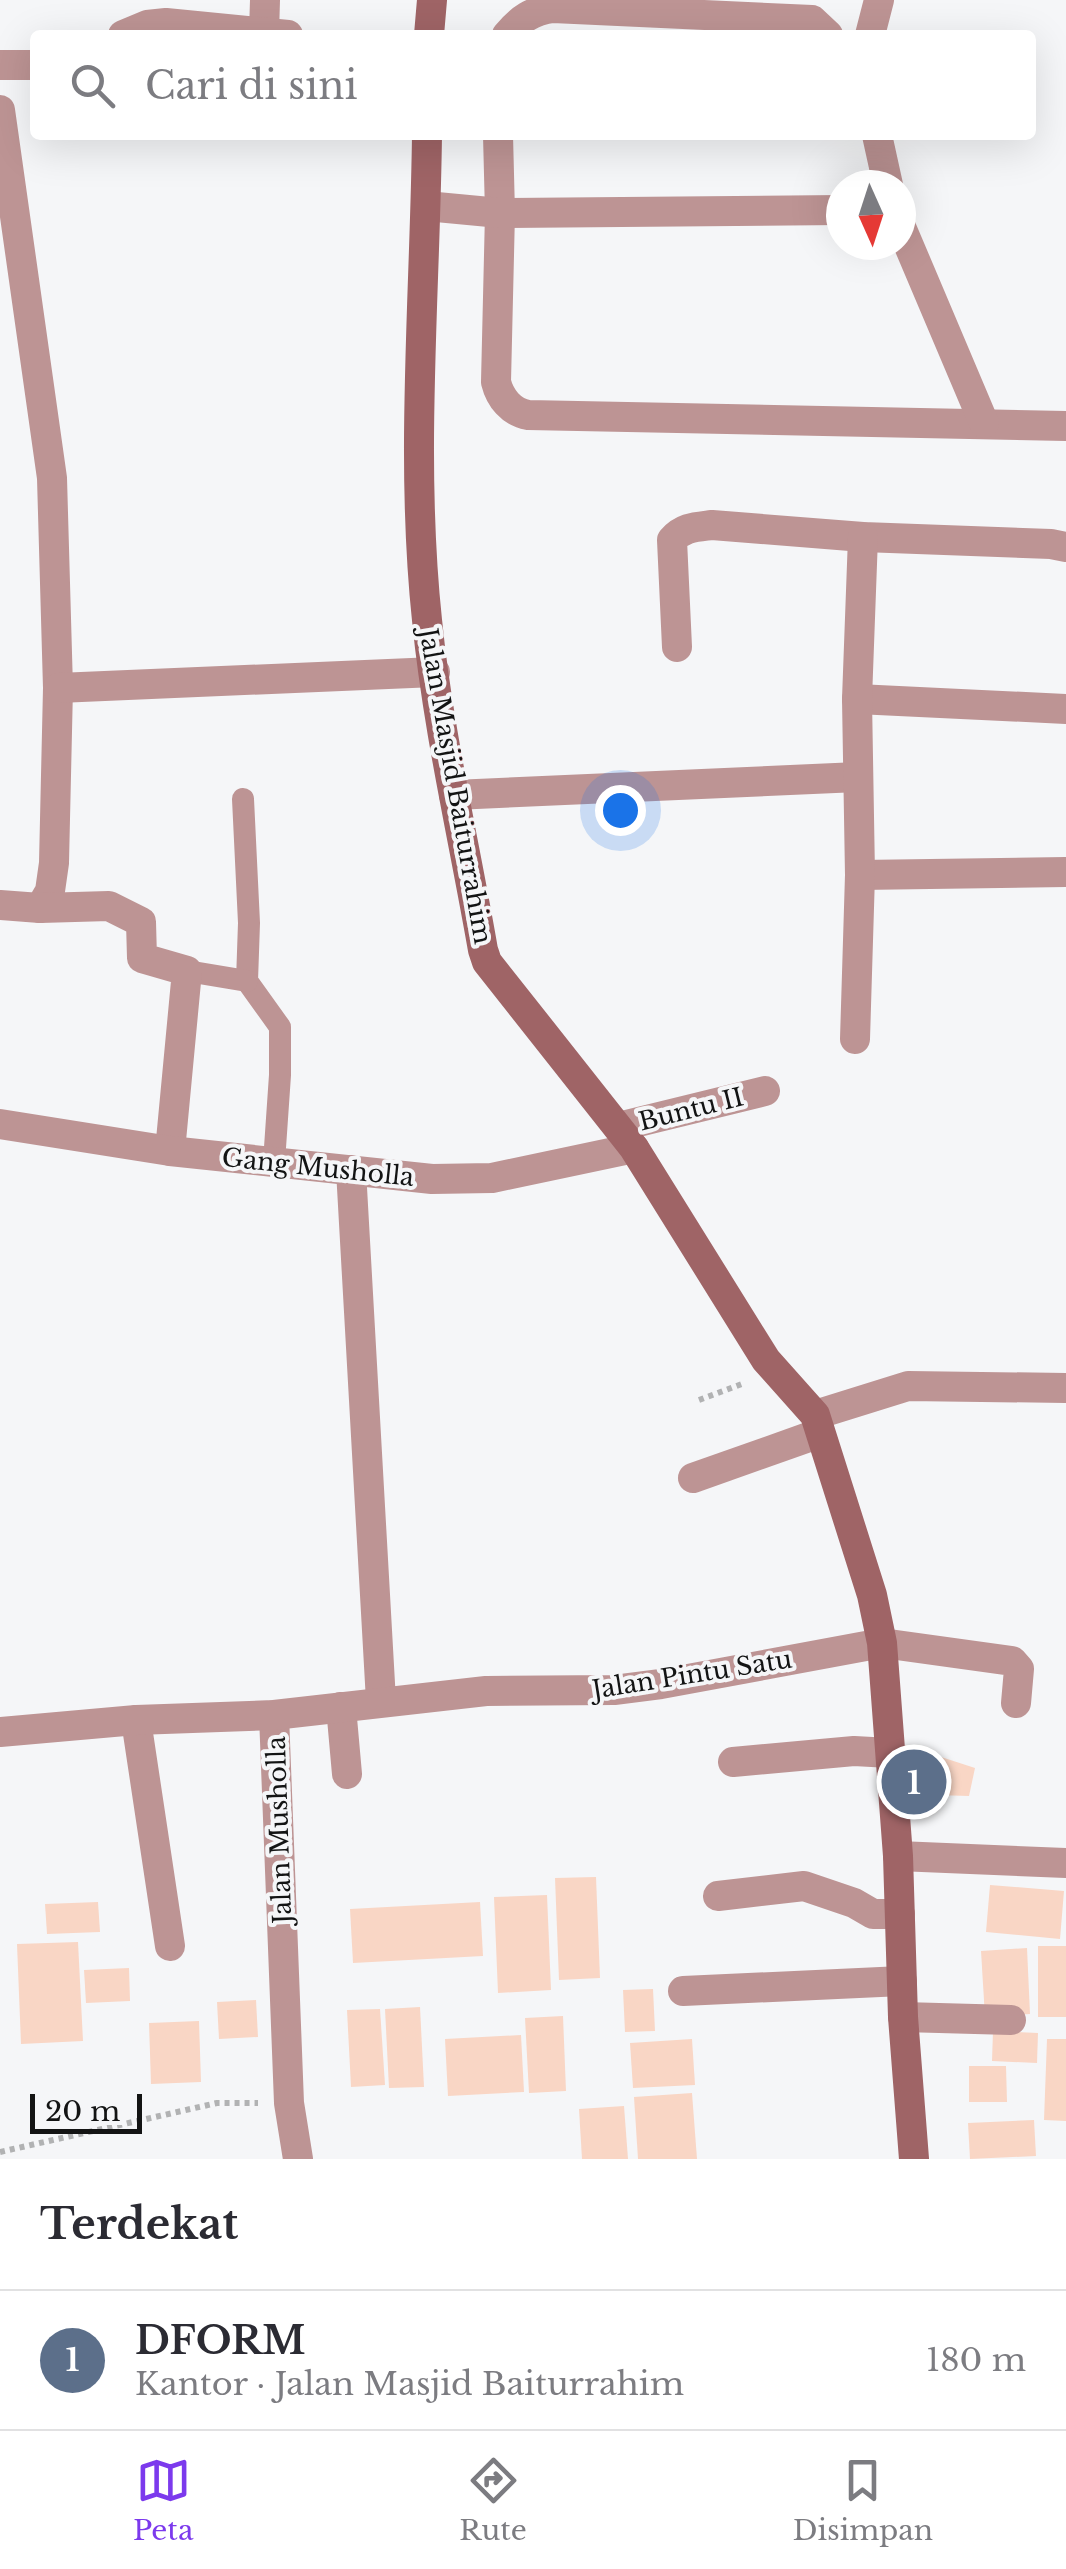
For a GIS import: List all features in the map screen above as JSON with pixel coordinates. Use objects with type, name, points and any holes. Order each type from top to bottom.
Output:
[{"type":"street","points":[[265,0],[275,30]]},
{"type":"street","points":[[429,30],[432,0]]},
{"type":"street","points":[[871,30],[879,0]]},
{"type":"street","points":[[511,30],[531,14],[553,8],[818,18]]},
{"type":"street","points":[[137,30],[166,22],[239,30]]},
{"type":"street","points":[[0,65],[30,64]]},
{"type":"street","points":[[0,110],[52,478],[58,688],[54,864],[50,891],[40,908]]},
{"type":"street","name":"Jalan Masjid Baiturrahim","points":[[427,140],[420,516],[427,623],[482,950],[487,962],[626,1138],[756,1344],[818,1424],[872,1595],[882,1642],[914,2159]]},
{"type":"street","points":[[498,140],[496,382],[502,397],[520,414],[1066,426]]},
{"type":"street","points":[[878,140],[885,170]]},
{"type":"street","points":[[426,206],[500,213],[826,210]]},
{"type":"street","points":[[915,260],[984,423]]},
{"type":"street","points":[[677,647],[672,540],[692,527],[1066,546]]},
{"type":"street","points":[[855,1039],[863,537]]},
{"type":"street","points":[[58,688],[435,672]]},
{"type":"street","points":[[858,700],[1066,708]]},
{"type":"street","points":[[454,796],[858,777]]},
{"type":"street","points":[[860,875],[1066,872]]},
{"type":"street","points":[[0,905],[110,906],[141,922],[142,958],[187,972],[170,1151]]},
{"type":"street","name":"Buntu II","points":[[626,1138],[765,1091]]},
{"type":"street","name":"Gang Musholla","points":[[0,1124],[170,1151],[432,1179],[492,1178],[626,1138]]},
{"type":"street","points":[[351,1170],[381,1702]]},
{"type":"street","points":[[692,1478],[908,1386],[1066,1388]]},
{"type":"street","name":"Jalan Pintu Satu","points":[[274,1715],[486,1691],[645,1686],[882,1642],[1012,1662],[1019,1669],[1016,1703]]},
{"type":"street","points":[[341,1707],[347,1774]]},
{"type":"street","name":"Jalan Musholla","points":[[0,1732],[136,1720],[274,1715],[289,2103],[298,2159]]},
{"type":"street","points":[[136,1720],[170,1946]]},
{"type":"street","points":[[733,1762],[854,1751],[890,1753]]},
{"type":"street","points":[[898,1856],[1066,1863]]},
{"type":"street","points":[[718,1896],[804,1886],[873,1914],[900,1914]]},
{"type":"street","points":[[683,1991],[902,1982]]},
{"type":"street","points":[[903,2017],[1012,2020]]},
{"type":"lane","points":[[243,799],[249,923],[247,981],[280,1027],[274,1162]]},
{"type":"lane","points":[[187,972],[247,981]]},
{"type":"path","points":[[699,1400],[776,1372]]},
{"type":"path","points":[[0,2152],[217,2103],[289,2103]]},
{"type":"building","points":[[895,1742],[975,1768],[969,1796],[900,1794]]},
{"type":"building","points":[[596,1877],[600,1978],[559,1980],[555,1878]]},
{"type":"building","points":[[990,1885],[1064,1891],[1060,1939],[986,1932]]},
{"type":"building","points":[[547,1895],[551,1990],[498,1993],[494,1897]]},
{"type":"building","points":[[98,1902],[100,1932],[47,1934],[45,1904]]},
{"type":"building","points":[[480,1902],[483,1956],[353,1963],[350,1909]]},
{"type":"building","points":[[78,1942],[83,2041],[21,2044],[17,1944]]},
{"type":"building","points":[[1038,1946],[1066,1946],[1066,2017],[1038,2017]]},
{"type":"building","points":[[1027,1948],[1030,2014],[985,2017],[981,1951]]},
{"type":"building","points":[[129,1968],[130,2001],[86,2003],[84,1970]]},
{"type":"building","points":[[653,1989],[655,2031],[625,2032],[623,1990]]},
{"type":"building","points":[[256,2000],[258,2037],[219,2039],[217,2002]]},
{"type":"building","points":[[420,2007],[424,2087],[389,2088],[385,2009]]},
{"type":"building","points":[[380,2009],[385,2085],[351,2087],[347,2010]]},
{"type":"building","points":[[563,2016],[566,2091],[529,2093],[525,2018]]},
{"type":"building","points":[[199,2021],[201,2082],[151,2084],[149,2023]]},
{"type":"building","points":[[993,2031],[1038,2033],[1037,2063],[992,2061]]},
{"type":"building","points":[[521,2035],[524,2092],[448,2096],[445,2039]]},
{"type":"building","points":[[692,2039],[695,2085],[633,2088],[630,2043]]},
{"type":"building","points":[[1047,2039],[1066,2039],[1066,2121],[1044,2120]]},
{"type":"building","points":[[969,2066],[1006,2066],[1007,2102],[969,2102]]},
{"type":"building","points":[[692,2093],[697,2159],[638,2159],[634,2097]]},
{"type":"building","points":[[624,2106],[628,2159],[582,2159],[579,2109]]},
{"type":"building","points":[[1034,2120],[1036,2156],[970,2159],[968,2123]]},
{"type":"place","name":"DFORM","points":[[914,1782]]}]
